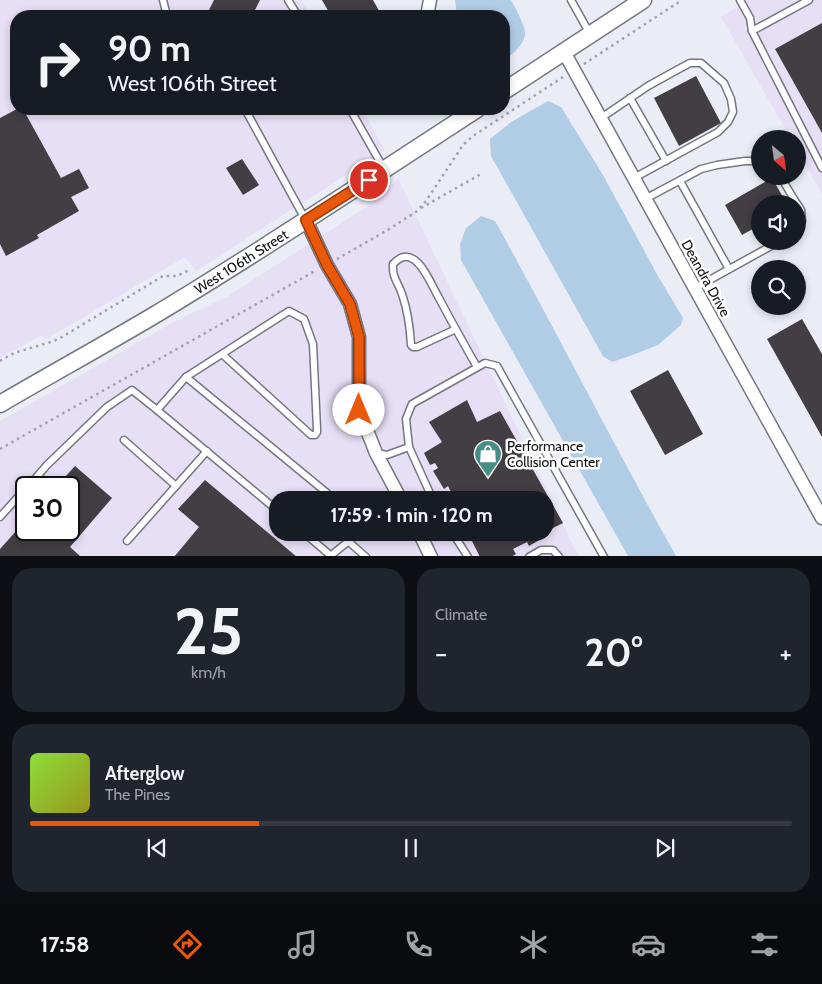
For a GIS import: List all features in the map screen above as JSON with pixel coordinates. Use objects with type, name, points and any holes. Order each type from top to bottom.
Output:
[{"type":"street","points":[[510,87],[643,0]]},
{"type":"street","name":"Deandra Drive","points":[[564,52],[822,518]]},
{"type":"street","name":"West 106th Street","points":[[0,404],[158,313],[306,220],[384,170],[457,115]]},
{"type":"street","points":[[306,220],[327,265],[350,304],[359,337],[359,410],[376,453],[396,491]]},
{"type":"street","points":[[423,541],[432,556]]},
{"type":"lane","points":[[571,0],[590,35]]},
{"type":"lane","points":[[740,0],[750,18],[752,31],[822,168]]},
{"type":"lane","points":[[752,31],[809,0]]},
{"type":"lane","points":[[601,118],[648,86],[690,63],[702,63],[724,83],[731,99],[733,112],[728,122],[718,132],[634,178]]},
{"type":"lane","points":[[630,98],[666,161]]},
{"type":"lane","points":[[248,115],[306,220]]},
{"type":"lane","points":[[353,115],[384,170]]},
{"type":"lane","points":[[645,199],[701,169],[751,162]]},
{"type":"lane","points":[[680,180],[729,270]]},
{"type":"lane","points":[[695,288],[764,250]]},
{"type":"lane","points":[[456,329],[424,345],[413,348],[411,345],[410,322],[402,294],[392,273],[392,264],[405,256],[414,259],[419,264],[456,329],[477,368]]},
{"type":"lane","points":[[157,410],[186,377],[289,311],[304,319],[313,344],[317,429],[315,435],[311,435],[222,354]]},
{"type":"lane","points":[[429,491],[409,447],[406,419],[412,404],[484,363],[497,366],[604,556]]},
{"type":"lane","points":[[186,377],[325,491]]},
{"type":"lane","points":[[37,476],[107,407],[132,390],[269,503]]},
{"type":"lane","points":[[124,440],[176,486]]},
{"type":"lane","points":[[376,453],[387,455],[409,447]]},
{"type":"lane","points":[[127,541],[207,451]]},
{"type":"lane","points":[[0,518],[15,501]]},
{"type":"lane","points":[[313,541],[330,556],[349,542],[366,556]]},
{"type":"lane","points":[[458,541],[468,556]]},
{"type":"lane","points":[[529,556],[541,550],[553,550],[559,556]]},
{"type":"path","points":[[510,112],[682,0]]},
{"type":"path","points":[[417,211],[426,201],[463,144],[505,115]]},
{"type":"path","points":[[0,449],[327,265],[481,174]]},
{"type":"path","points":[[0,361],[14,353],[62,337],[163,276],[177,276],[189,270]]},
{"type":"shaded area","points":[[0,0],[302,0],[308,10],[10,10],[10,115],[365,115],[385,150],[196,271],[185,257],[45,340],[42,335],[0,358]]},
{"type":"shaded area","points":[[748,0],[822,0],[822,194],[806,165],[806,130],[786,130],[721,17]]},
{"type":"shaded area","points":[[398,178],[547,491],[269,491],[269,541],[554,541],[554,506],[578,556],[0,556],[0,421],[170,324],[228,296],[374,202]]},
{"type":"water","points":[[455,0],[511,0],[525,30],[521,45],[510,56],[510,10],[456,10]]},
{"type":"water","points":[[548,101],[561,107],[603,175],[683,318],[681,325],[658,345],[612,362],[603,356],[491,156],[490,139],[511,122]]},
{"type":"water","points":[[481,216],[495,221],[676,556],[628,556],[461,260],[460,244],[466,228]]},
{"type":"building","points":[[214,0],[260,0],[255,10],[209,10]]},
{"type":"building","points":[[322,0],[373,0],[379,10],[328,10]]},
{"type":"building","points":[[822,23],[822,133],[775,49]]},
{"type":"building","points":[[696,76],[721,123],[679,146],[654,98]]},
{"type":"building","points":[[10,113],[10,115],[26,115],[61,178],[79,169],[89,188],[71,197],[79,211],[37,235],[39,238],[6,256],[0,244],[0,118]]},
{"type":"building","points":[[242,159],[259,185],[243,195],[226,168]]},
{"type":"building","points":[[760,185],[776,185],[782,195],[751,195],[751,230],[742,235],[725,205]]},
{"type":"building","points":[[802,319],[822,354],[822,437],[767,339]]},
{"type":"building","points":[[668,370],[703,434],[665,455],[630,391]]},
{"type":"building","name":"Performance Collision Center","points":[[467,400],[477,422],[500,411],[545,491],[450,491],[448,486],[444,489],[433,471],[438,468],[435,463],[430,465],[424,453],[442,442],[429,422]]},
{"type":"building","points":[[75,466],[112,498],[80,535],[80,476],[66,476]]},
{"type":"building","points":[[205,480],[269,534],[269,541],[278,541],[296,556],[175,556],[199,527],[178,509]]},
{"type":"building","name":"Performance Collision Center","points":[[554,507],[563,523],[554,528]]},
{"type":"building","points":[[15,532],[15,541],[75,541],[70,547],[80,556],[0,556],[0,549]]},
{"type":"building","points":[[472,541],[538,541],[529,546],[527,542],[513,549],[516,554],[513,556],[480,556]]},
{"type":"place","name":"Performance Collision Center","points":[[488,478]]},
{"type":"route","points":[[359,410],[359,337],[350,304],[327,265],[306,220],[369,180]]}]
